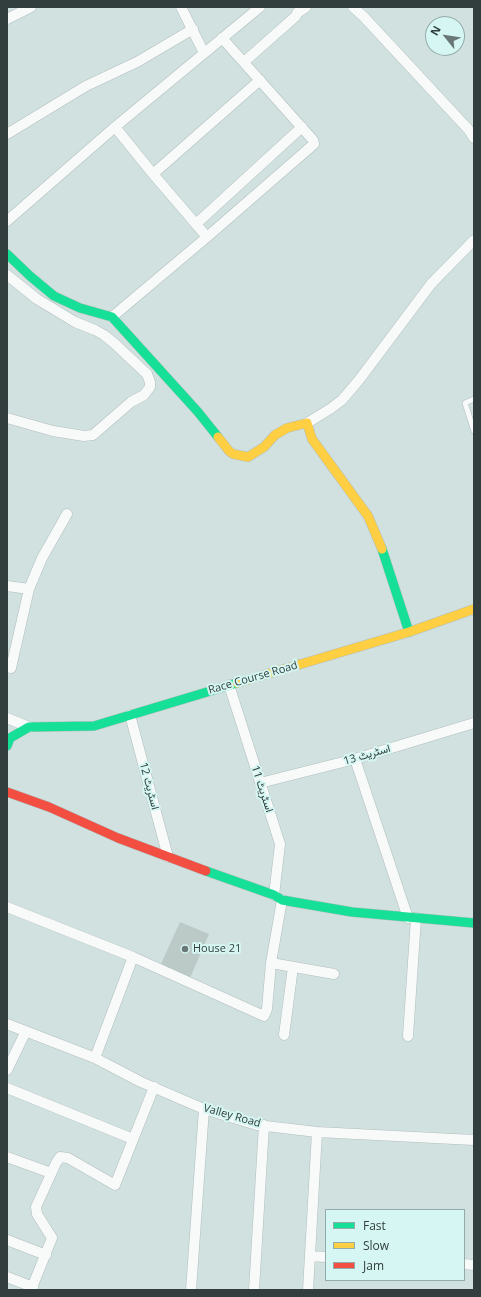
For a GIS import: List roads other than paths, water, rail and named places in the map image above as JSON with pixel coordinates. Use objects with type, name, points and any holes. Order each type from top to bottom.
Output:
[{"type":"street","points":[[7,20],[31,7]]},
{"type":"street","points":[[181,7],[204,53]]},
{"type":"street","points":[[7,221],[115,127],[260,7]]},
{"type":"street","points":[[244,62],[296,16],[294,10],[306,7]]},
{"type":"street","points":[[353,7],[468,129],[474,138]]},
{"type":"street","points":[[7,134],[86,86],[137,62],[192,29]]},
{"type":"street","points":[[112,317],[314,144],[313,140],[302,127],[222,38]]},
{"type":"street","points":[[153,174],[260,80]]},
{"type":"street","points":[[115,127],[207,237]]},
{"type":"street","points":[[196,224],[302,127]]},
{"type":"street","points":[[8,256],[54,296],[80,308],[112,317],[198,412],[229,451],[233,454],[248,457],[264,447],[276,435],[287,428],[307,423],[342,400],[431,284],[474,240]]},
{"type":"street","points":[[7,275],[37,299],[75,322],[104,335],[147,374],[150,387],[144,395],[131,402],[94,435],[84,436],[53,431],[7,418]]},
{"type":"street","points":[[307,423],[312,439],[368,516],[386,559],[409,632]]},
{"type":"street","points":[[11,668],[29,589],[42,558],[66,514]]},
{"type":"street","points":[[7,586],[29,589]]},
{"type":"street","name":"Race Course Road","points":[[29,727],[94,726],[409,632],[474,610]]},
{"type":"street","name":"اسٹریٹ 11","points":[[133,957],[264,1016],[267,1009],[278,897],[280,844],[229,685]]},
{"type":"street","name":"اسٹریٹ 12","points":[[130,715],[168,857]]},
{"type":"street","points":[[7,718],[29,727]]},
{"type":"street","name":"اسٹریٹ 13","points":[[260,783],[355,759],[474,723]]},
{"type":"street","points":[[7,746],[10,738],[29,727]]},
{"type":"street","points":[[355,759],[412,918],[408,1036]]},
{"type":"street","points":[[7,792],[49,807],[118,838],[278,897],[352,912],[474,923]]},
{"type":"street","points":[[7,907],[133,957],[95,1058]]},
{"type":"street","points":[[271,963],[334,974]]},
{"type":"street","points":[[284,1035],[293,967]]},
{"type":"street","name":"Valley Road","points":[[7,1024],[95,1058],[141,1082],[204,1109],[257,1125],[317,1132],[474,1140]]},
{"type":"street","points":[[7,1070],[26,1031]]},
{"type":"street","points":[[7,1277],[32,1289],[52,1238],[37,1214],[36,1207],[60,1157],[68,1158],[115,1185],[154,1087]]},
{"type":"street","points":[[7,1088],[133,1140]]},
{"type":"street","points":[[192,1290],[204,1109]]},
{"type":"street","points":[[254,1290],[264,1125]]},
{"type":"street","points":[[308,1290],[317,1132]]},
{"type":"street","points":[[7,1157],[51,1173]]},
{"type":"street","points":[[7,1240],[46,1255]]},
{"type":"street","points":[[310,1256],[325,1257]]},
{"type":"lane","points":[[474,399],[465,403],[474,431]]},
{"type":"place","name":"House 21","points":[[185,949]]}]
